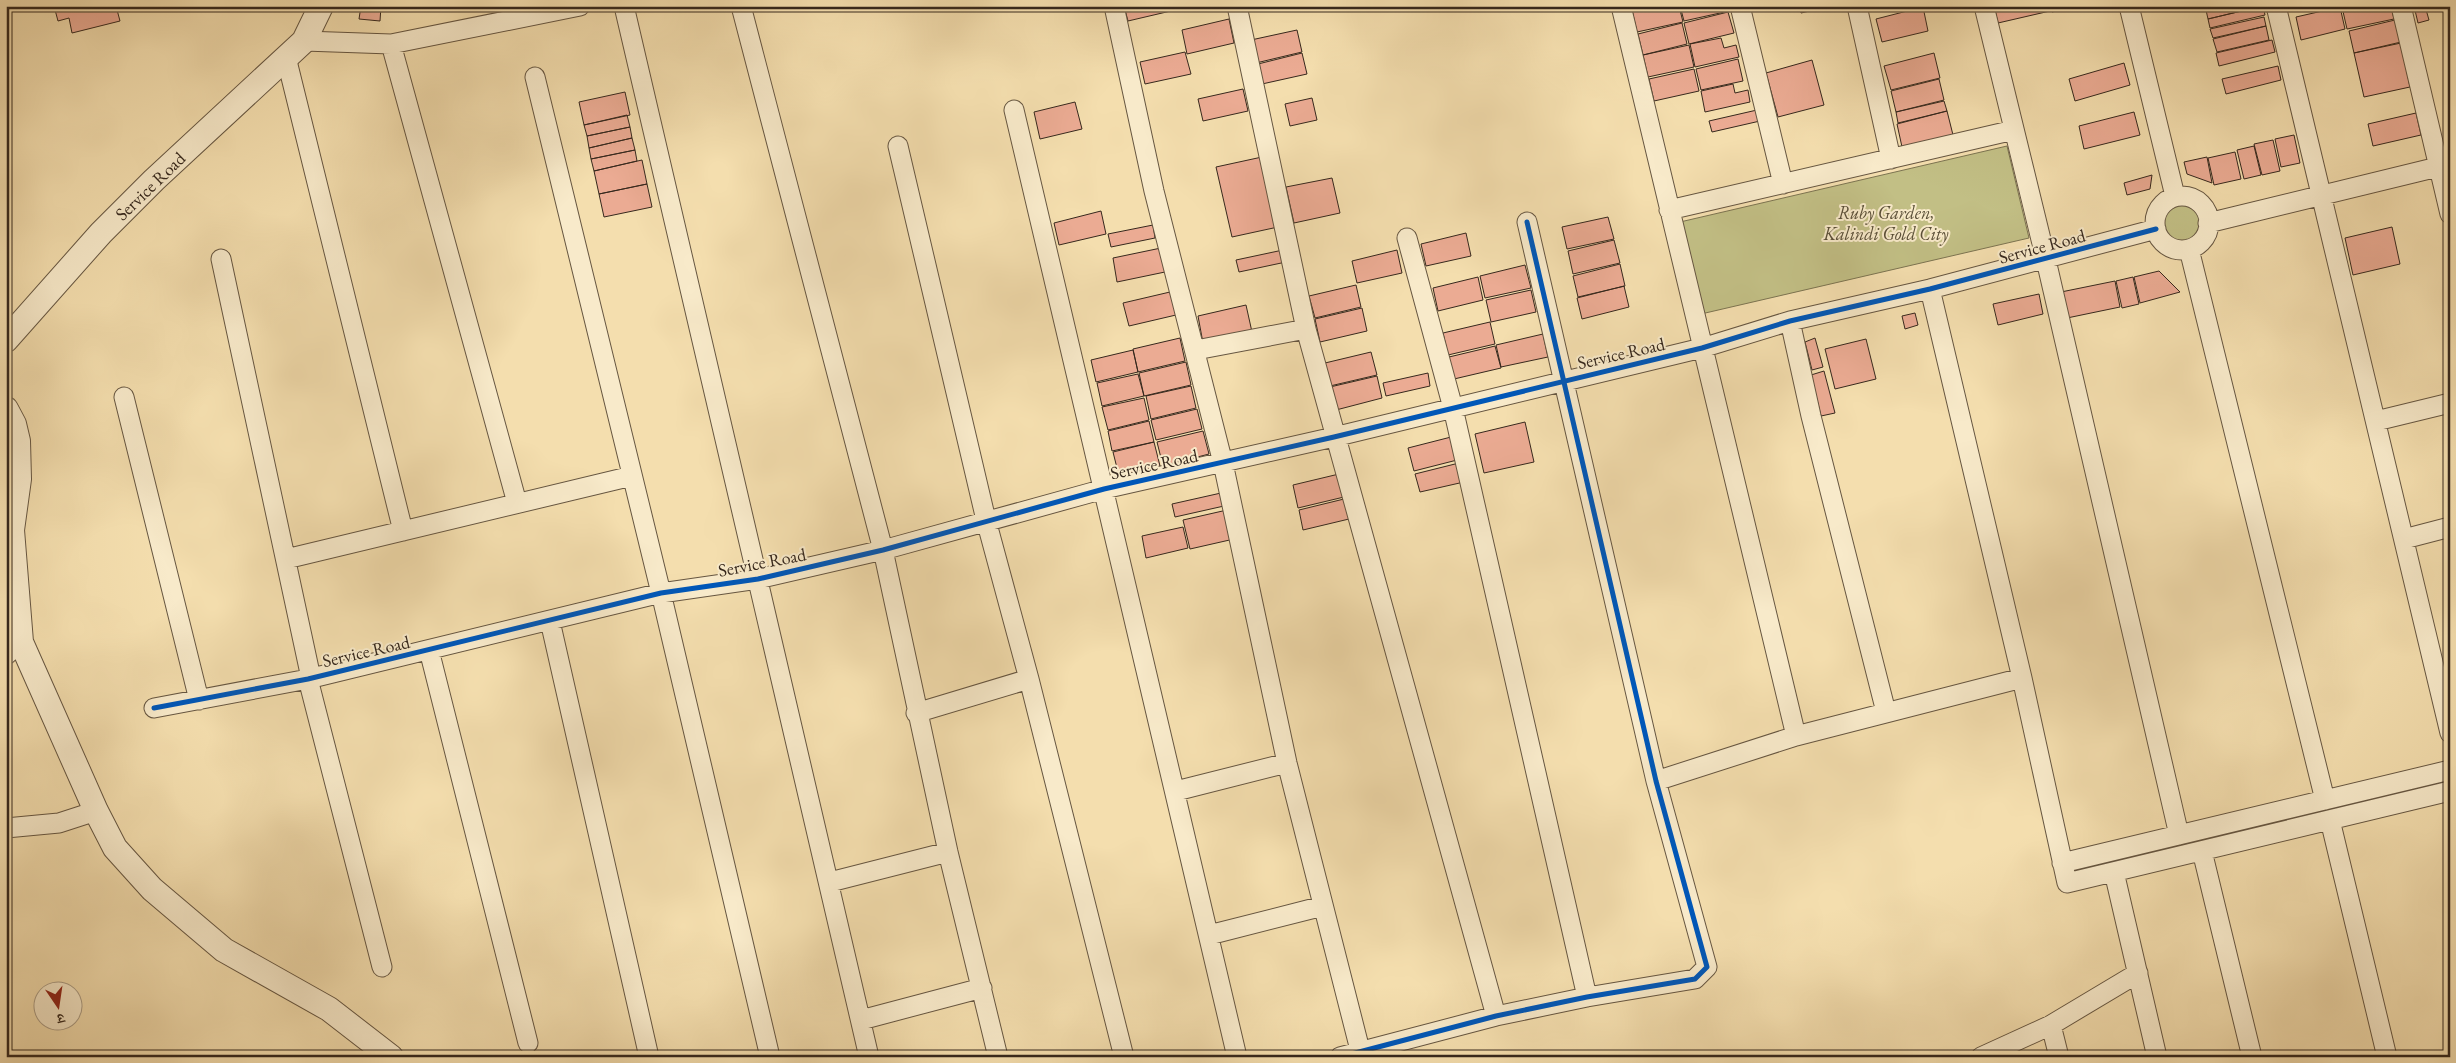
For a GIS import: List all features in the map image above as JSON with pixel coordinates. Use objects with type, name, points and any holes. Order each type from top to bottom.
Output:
[{"type":"street","points":[[321,6],[304,42],[391,44],[580,6]]},
{"type":"street","points":[[624,6],[830,882],[869,1057]]},
{"type":"street","points":[[742,6],[883,550],[916,713],[998,1057]]},
{"type":"street","points":[[1114,6],[1154,191],[1196,350],[1223,463],[1287,763],[1360,1050]]},
{"type":"street","points":[[1237,6],[1306,329],[1334,437],[1496,1016]]},
{"type":"street","points":[[1621,6],[1796,736]]},
{"type":"street","points":[[1740,6],[1783,184]]},
{"type":"street","points":[[1857,6],[1891,158]]},
{"type":"street","points":[[1984,6],[2046,260],[2179,835]]},
{"type":"street","points":[[2129,6],[2175,196]]},
{"type":"street","points":[[2276,6],[2450,732]]},
{"type":"street","points":[[2401,6],[2444,165],[2450,214]]},
{"type":"street","name":"Service Road","points":[[6,340],[101,233],[304,42]]},
{"type":"street","points":[[391,44],[517,503]]},
{"type":"street","points":[[286,57],[403,531]]},
{"type":"street","points":[[535,77],[661,593],[770,1057]]},
{"type":"street","points":[[1014,110],[1176,791],[1237,1057]]},
{"type":"street","points":[[1669,210],[2014,130]]},
{"type":"street","points":[[898,146],[986,520],[1030,679],[1124,1057]]},
{"type":"street","points":[[2208,223],[2444,165]]},
{"type":"street","points":[[2175,196],[2193,198],[2206,211],[2208,223],[2206,234],[2201,242],[2190,249],[2180,250],[2166,245],[2160,239],[2156,229],[2156,215],[2160,207],[2175,196]]},
{"type":"street","points":[[1340,1057],[1360,1050],[1496,1016],[1586,997],[1695,979],[1707,967],[1656,781],[1527,222]]},
{"type":"street","name":"Service Road","points":[[154,708],[309,678],[661,593],[758,578],[883,550],[986,520],[1104,489],[1334,437],[1563,380],[1702,348],[1790,321],[1930,290],[2156,229]]},
{"type":"street","points":[[1407,238],[1453,408],[1586,997]]},
{"type":"street","points":[[2190,249],[2325,800]]},
{"type":"street","points":[[221,259],[286,559],[309,678],[382,967]]},
{"type":"street","points":[[1930,290],[2022,678],[2067,883],[2450,791]]},
{"type":"street","points":[[1790,321],[1811,416],[1886,712]]},
{"type":"street","points":[[1196,350],[1306,329]]},
{"type":"street","points":[[124,397],[199,700]]},
{"type":"street","points":[[2376,421],[2450,403]]},
{"type":"street","points":[[6,409],[14,424],[18,441],[19,479],[12,530],[14,648],[115,848],[152,889],[224,950],[329,1009],[391,1057]]},
{"type":"street","points":[[286,559],[632,476]]},
{"type":"street","points":[[2404,539],[2450,527]]},
{"type":"street","points":[[550,621],[649,1057]]},
{"type":"street","points":[[429,650],[528,1043]]},
{"type":"street","points":[[1656,781],[1796,736],[2022,678]]},
{"type":"street","points":[[916,713],[1030,679]]},
{"type":"street","points":[[1176,791],[1287,763]]},
{"type":"street","points":[[2062,863],[2450,770]]},
{"type":"street","points":[[6,828],[59,823],[96,812]]},
{"type":"street","points":[[2330,820],[2388,1057]]},
{"type":"street","points":[[2202,851],[2252,1057]]},
{"type":"street","points":[[830,882],[948,852]]},
{"type":"street","points":[[2114,872],[2157,1057]]},
{"type":"street","points":[[1209,935],[1323,906]]},
{"type":"street","points":[[1981,1057],[2051,1025],[2138,973]]},
{"type":"street","points":[[861,1020],[982,988]]},
{"type":"street","points":[[2051,1025],[2059,1057]]},
{"type":"green space","name":"Ruby Garden, Kalindi Gold City","points":[[2007,146],[2029,238],[1701,314],[1680,222]]},
{"type":"green space","points":[[2176,197],[2186,197],[2195,201],[2203,209],[2207,223],[2203,237],[2195,245],[2186,249],[2176,249],[2167,245],[2159,237],[2155,228],[2155,218],[2159,209],[2167,201]]},
{"type":"building","points":[[54,6],[116,6],[120,21],[72,33],[69,18],[58,21]]},
{"type":"building","points":[[361,6],[381,6],[380,21],[359,19]]},
{"type":"building","points":[[1124,6],[1174,6],[1175,10],[1128,21]]},
{"type":"building","points":[[1649,6],[1679,6],[1683,22],[1637,32],[1632,10]]},
{"type":"building","points":[[1680,6],[1728,6],[1729,11],[1684,21]]},
{"type":"building","points":[[1800,6],[1831,6],[1801,13]]},
{"type":"building","points":[[1994,6],[2049,6],[2050,11],[1998,23]]},
{"type":"building","points":[[2051,6],[2076,6],[2052,12]]},
{"type":"building","points":[[2221,6],[2262,6],[2208,19],[2206,10]]},
{"type":"building","points":[[2263,6],[2265,15],[2210,28],[2208,19]]},
{"type":"building","points":[[2391,6],[2394,19],[2347,29],[2342,7]]},
{"type":"building","points":[[2414,6],[2425,6],[2429,20],[2418,23]]},
{"type":"building","points":[[1923,7],[1928,31],[1882,42],[1876,19]]},
{"type":"building","points":[[2340,7],[2345,29],[2301,40],[2296,17]]},
{"type":"building","points":[[1728,12],[1734,33],[1689,44],[1684,23]]},
{"type":"building","points":[[2264,17],[2266,26],[2213,38],[2210,29]]},
{"type":"building","points":[[1229,19],[1234,43],[1187,54],[1182,30]]},
{"type":"building","points":[[2395,20],[2401,42],[2354,53],[2349,31]]},
{"type":"building","points":[[1682,23],[1687,44],[1643,55],[1638,34]]},
{"type":"building","points":[[2266,26],[2269,40],[2217,52],[2213,39]]},
{"type":"building","points":[[1297,30],[1302,52],[1256,63],[1251,40]]},
{"type":"building","points":[[1721,38],[1724,48],[1736,45],[1739,57],[1695,67],[1690,44]]},
{"type":"building","points":[[2272,40],[2275,52],[2219,66],[2216,53]]},
{"type":"building","points":[[2401,43],[2410,87],[2364,97],[2354,53]]},
{"type":"building","points":[[1689,45],[1694,67],[1648,77],[1643,55]]},
{"type":"building","points":[[1185,52],[1191,74],[1145,84],[1140,62]]},
{"type":"building","points":[[1302,53],[1307,74],[1262,84],[1258,64]]},
{"type":"building","points":[[1934,53],[1940,78],[1891,90],[1884,66]]},
{"type":"building","points":[[1738,59],[1743,81],[1701,90],[1696,69]]},
{"type":"building","points":[[1812,60],[1824,105],[1778,117],[1766,73]]},
{"type":"building","points":[[2124,63],[2130,85],[2075,101],[2069,79]]},
{"type":"building","points":[[2278,66],[2281,80],[2226,94],[2222,79]]},
{"type":"building","points":[[1694,69],[1699,91],[1654,101],[1649,79]]},
{"type":"building","points":[[1939,79],[1944,100],[1896,112],[1891,91]]},
{"type":"building","points":[[1733,84],[1735,93],[1748,90],[1750,102],[1705,112],[1701,91]]},
{"type":"building","points":[[1243,89],[1248,111],[1203,121],[1198,99]]},
{"type":"building","points":[[625,92],[630,115],[584,125],[579,102]]},
{"type":"building","points":[[1312,98],[1317,120],[1290,126],[1285,104]]},
{"type":"building","points":[[1944,101],[1947,111],[1898,123],[1896,112]]},
{"type":"building","points":[[1075,102],[1082,129],[1040,139],[1034,112]]},
{"type":"building","points":[[1757,110],[1760,121],[1712,132],[1709,121]]},
{"type":"building","points":[[1947,111],[1953,135],[1902,147],[1897,124]]},
{"type":"building","points":[[2134,112],[2140,135],[2084,149],[2079,126]]},
{"type":"building","points":[[2416,113],[2421,135],[2373,146],[2368,124]]},
{"type":"building","points":[[627,115],[630,127],[587,136],[584,125]]},
{"type":"building","points":[[630,127],[632,138],[589,148],[587,136]]},
{"type":"building","points":[[2294,135],[2300,163],[2281,167],[2275,139]]},
{"type":"building","points":[[632,138],[635,150],[591,159],[589,148]]},
{"type":"building","points":[[2273,140],[2280,171],[2262,175],[2254,144]]},
{"type":"building","points":[[2254,146],[2261,175],[2244,179],[2237,150]]},
{"type":"building","points":[[635,150],[637,161],[594,171],[591,159]]},
{"type":"building","points":[[2235,152],[2241,179],[2214,185],[2208,158]]},
{"type":"building","points":[[1262,157],[1278,227],[1232,237],[1216,167]]},
{"type":"building","points":[[2207,157],[2212,183],[2187,174],[2184,162]]},
{"type":"building","points":[[642,160],[647,184],[599,194],[594,171]]},
{"type":"building","points":[[2152,175],[2150,189],[2127,195],[2124,183]]},
{"type":"building","points":[[1332,178],[1340,213],[1294,223],[1286,187]]},
{"type":"building","points":[[647,184],[652,207],[604,217],[599,194]]},
{"type":"building","points":[[1101,211],[1106,234],[1059,245],[1054,223]]},
{"type":"building","points":[[1608,217],[1614,239],[1567,249],[1562,227]]},
{"type":"building","points":[[1153,225],[1155,238],[1111,247],[1108,234]]},
{"type":"building","points":[[2392,227],[2400,264],[2353,275],[2345,238]]},
{"type":"building","points":[[1466,233],[1471,256],[1426,266],[1421,244]]},
{"type":"building","points":[[1614,240],[1620,263],[1573,274],[1568,251]]},
{"type":"building","points":[[1161,248],[1165,272],[1117,282],[1113,258]]},
{"type":"building","points":[[1283,250],[1286,262],[1239,272],[1236,260]]},
{"type":"building","points":[[1397,250],[1402,273],[1357,283],[1352,261]]},
{"type":"building","points":[[1620,264],[1625,286],[1578,297],[1573,276]]},
{"type":"building","points":[[1525,265],[1531,288],[1485,298],[1480,276]]},
{"type":"building","points":[[2159,271],[2180,292],[2140,303],[2134,277]]},
{"type":"building","points":[[1478,277],[1483,300],[1438,311],[1433,288]]},
{"type":"building","points":[[2133,277],[2139,304],[2122,308],[2116,281]]},
{"type":"building","points":[[2115,281],[2120,307],[2067,318],[2061,292]]},
{"type":"building","points":[[1356,285],[1361,307],[1315,318],[1309,296]]},
{"type":"building","points":[[1624,286],[1629,307],[1582,319],[1577,298]]},
{"type":"building","points":[[1531,290],[1536,312],[1491,322],[1486,300]]},
{"type":"building","points":[[1170,292],[1176,315],[1129,326],[1123,303]]},
{"type":"building","points":[[2039,294],[2043,314],[1998,325],[1993,304]]},
{"type":"building","points":[[1246,305],[1252,332],[1203,343],[1198,316]]},
{"type":"building","points":[[1362,308],[1367,331],[1320,342],[1315,319]]},
{"type":"building","points":[[1915,313],[1918,325],[1905,329],[1902,316]]},
{"type":"building","points":[[1490,322],[1495,344],[1448,355],[1443,333]]},
{"type":"building","points":[[1543,334],[1548,357],[1501,367],[1496,345]]},
{"type":"building","points":[[1180,338],[1185,361],[1138,372],[1133,349]]},
{"type":"building","points":[[1815,338],[1823,367],[1812,370],[1805,342]]},
{"type":"building","points":[[1866,339],[1876,379],[1835,389],[1825,349]]},
{"type":"building","points":[[1495,346],[1501,368],[1454,379],[1449,357]]},
{"type":"building","points":[[1133,350],[1138,372],[1096,382],[1091,360]]},
{"type":"building","points":[[1371,352],[1377,375],[1330,386],[1325,363]]},
{"type":"building","points":[[1186,362],[1191,385],[1144,396],[1139,373]]},
{"type":"building","points":[[1824,371],[1835,413],[1821,416],[1811,375]]},
{"type":"building","points":[[1428,373],[1430,386],[1386,396],[1383,383]]},
{"type":"building","points":[[1138,374],[1144,396],[1102,406],[1097,383]]},
{"type":"building","points":[[1377,376],[1382,398],[1336,410],[1330,387]]},
{"type":"building","points":[[1191,386],[1196,408],[1151,419],[1146,396]]},
{"type":"building","points":[[1144,398],[1149,420],[1108,430],[1102,407]]},
{"type":"building","points":[[1197,409],[1202,429],[1156,440],[1151,420]]},
{"type":"building","points":[[1149,421],[1154,442],[1112,451],[1108,431]]},
{"type":"building","points":[[1525,422],[1534,462],[1484,473],[1475,434]]},
{"type":"building","points":[[1203,431],[1209,454],[1163,466],[1157,442]]},
{"type":"building","points":[[1455,436],[1461,459],[1414,471],[1408,448]]},
{"type":"building","points":[[1154,442],[1160,466],[1119,476],[1113,452]]},
{"type":"building","points":[[1459,463],[1464,482],[1420,492],[1415,474]]},
{"type":"building","points":[[1339,474],[1344,497],[1298,508],[1293,485]]},
{"type":"building","points":[[1221,493],[1224,506],[1175,517],[1172,504]]},
{"type":"building","points":[[1344,499],[1349,519],[1303,530],[1299,510]]},
{"type":"building","points":[[1227,510],[1234,539],[1190,549],[1183,520]]},
{"type":"building","points":[[1183,527],[1188,548],[1146,558],[1142,536]]},
{"type":"cycle path","points":[[1340,1057],[1496,1016],[1587,997],[1695,979],[1707,967],[1656,781],[1527,222]]},
{"type":"cycle path","points":[[154,708],[308,679],[661,593],[758,579],[883,550],[1104,489],[1334,437],[1702,348],[1790,321],[1930,289],[2156,229]]}]
